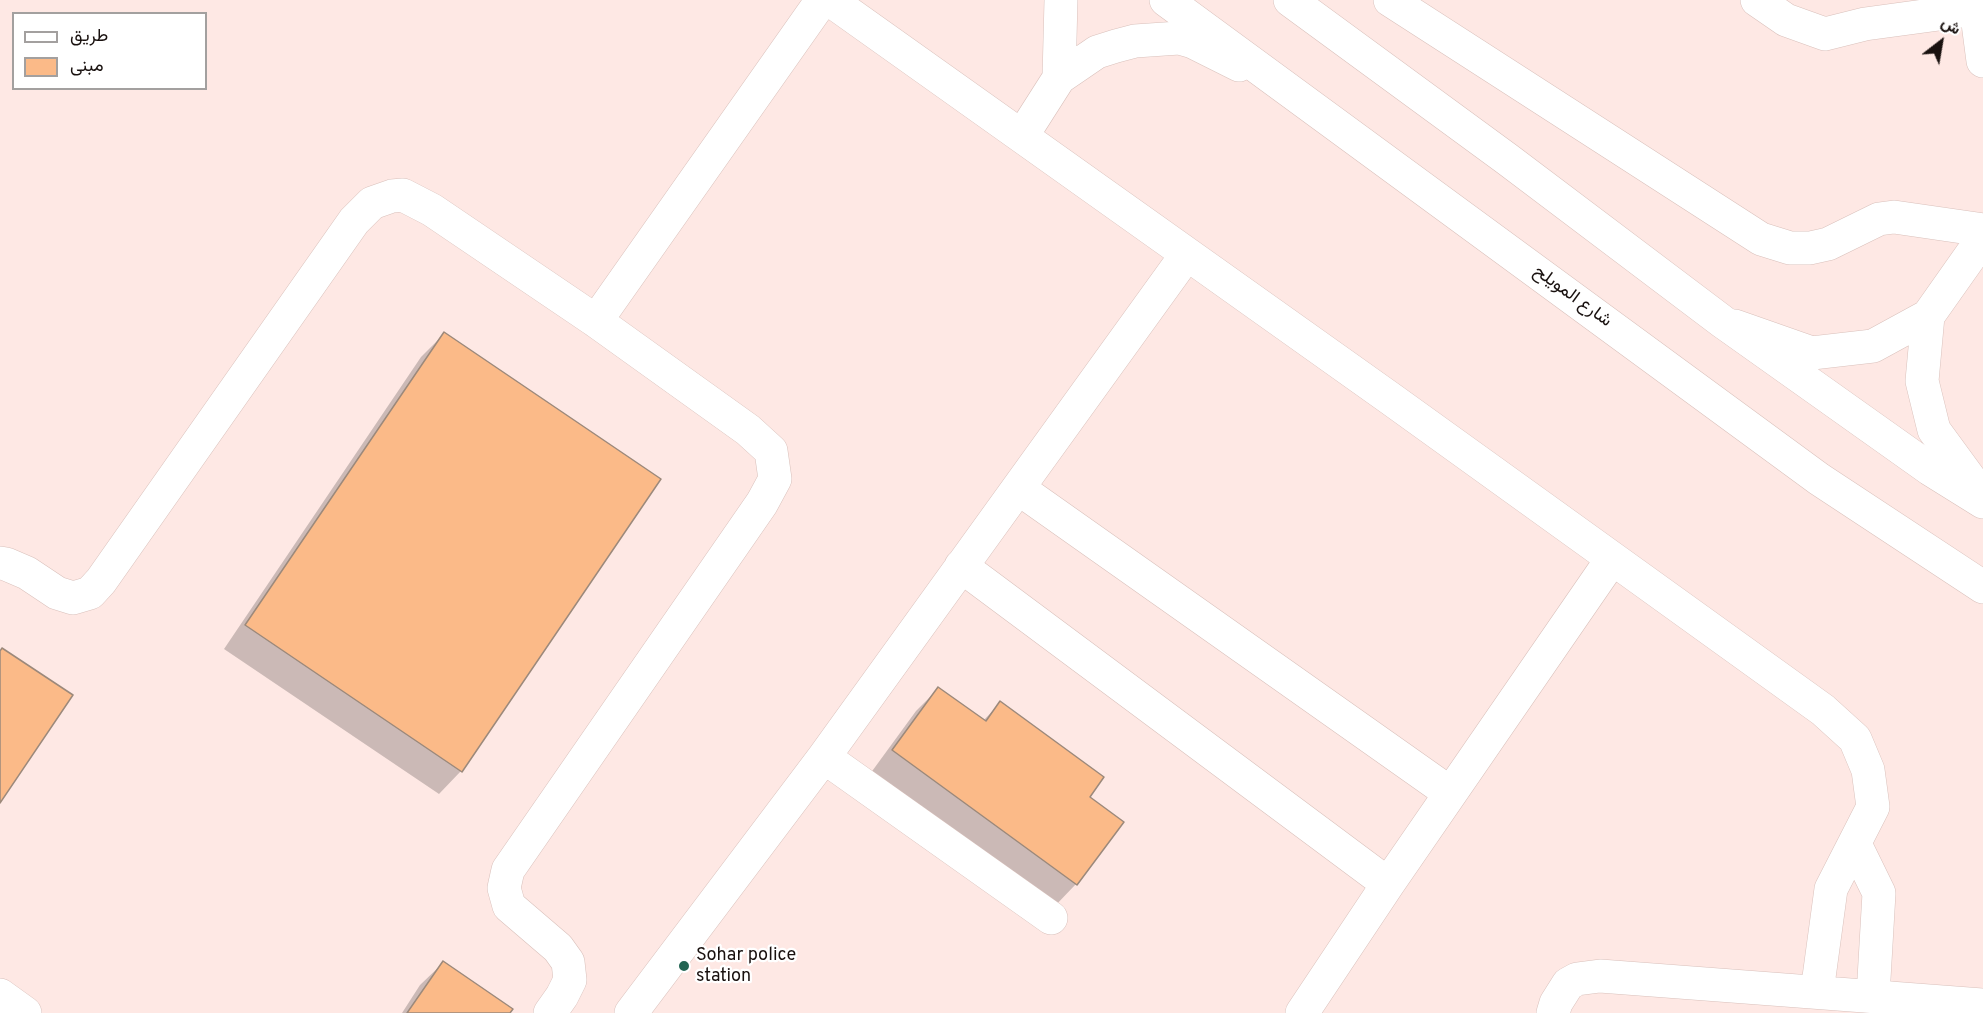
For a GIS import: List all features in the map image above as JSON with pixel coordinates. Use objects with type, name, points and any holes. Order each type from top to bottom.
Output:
[{"type":"main road","points":[[596,321],[822,0]]},
{"type":"main road","points":[[830,0],[1382,392],[1823,710],[1855,739],[1868,770],[1873,807],[1831,889],[1817,992]]},
{"type":"main road","points":[[1059,78],[1061,0]]},
{"type":"main road","name":"شارع المويلح","points":[[1166,0],[1819,479],[1983,587]]},
{"type":"main road","points":[[1290,0],[1508,159],[1723,322],[1930,469],[1983,502]]},
{"type":"main road","points":[[1390,0],[1761,239],[1790,248],[1809,248],[1828,244],[1879,219],[1894,217],[1983,230]]},
{"type":"main road","points":[[1757,0],[1786,20],[1825,34],[1865,24],[1976,5],[1983,61]]},
{"type":"main road","points":[[1022,136],[1059,78],[1097,52],[1135,41],[1179,38],[1193,42],[1299,97]]},
{"type":"main road","points":[[0,563],[27,573],[57,593],[73,598],[90,593],[354,221],[364,210],[381,198],[403,195],[422,204],[596,321],[748,430],[771,451],[775,479],[762,503],[508,870],[504,888],[509,906],[558,948],[568,962],[570,980],[550,1013]]},
{"type":"main road","points":[[1723,322],[1812,353],[1873,346],[1928,316],[1983,238]]},
{"type":"main road","points":[[631,1013],[824,757],[1187,254]]},
{"type":"main road","points":[[1928,316],[1922,381],[1934,430],[1983,497]]},
{"type":"main road","points":[[1018,488],[1450,793]]},
{"type":"main road","points":[[1302,1013],[1450,793],[1612,559]]},
{"type":"main road","points":[[961,566],[1388,884]]},
{"type":"main road","points":[[824,757],[1051,918]]},
{"type":"main road","points":[[1855,844],[1879,893],[1873,996]]},
{"type":"main road","points":[[1553,1013],[1556,1003],[1568,984],[1588,976],[1983,1005]]},
{"type":"main road","points":[[0,995],[25,1013]]},
{"type":"building","points":[[444,332],[661,479],[462,772],[245,625]]},
{"type":"building","points":[[2,648],[73,695],[0,803],[0,651]]},
{"type":"building","points":[[938,687],[986,721],[1000,701],[1104,777],[1090,797],[1124,822],[1077,885],[892,750]]},
{"type":"building","points":[[443,961],[513,1009],[510,1013],[407,1013]]},
{"type":"place","name":"Sohar police station","points":[[684,966]]}]
